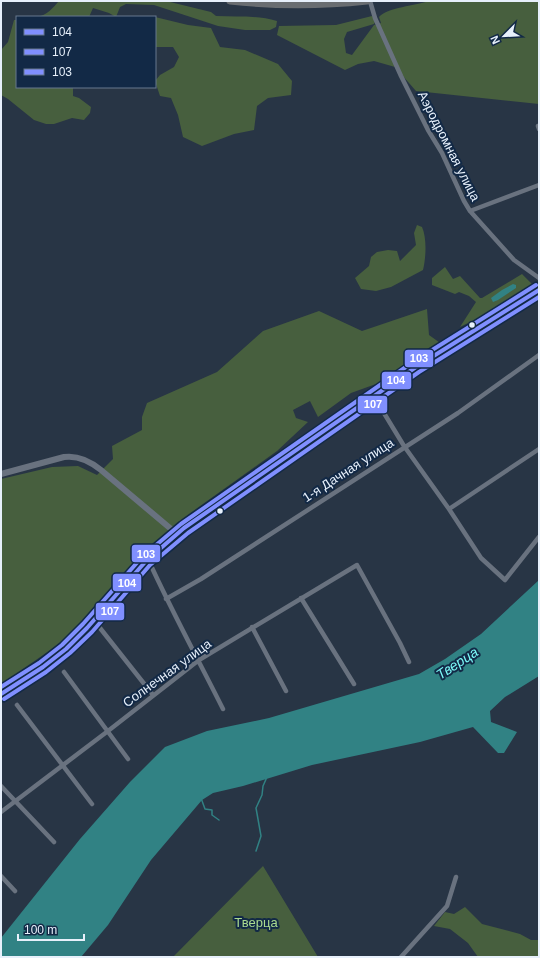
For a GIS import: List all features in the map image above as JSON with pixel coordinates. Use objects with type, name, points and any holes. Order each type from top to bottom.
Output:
[{"type":"main road","points":[[230,1],[257,4],[296,5],[367,1]]},
{"type":"main road","points":[[1,694],[41,668],[66,649],[148,559],[177,534],[260,473],[416,367],[539,290]]},
{"type":"street","name":"Аэродромная улица","points":[[370,1],[375,18],[401,76],[428,130],[442,153],[470,211],[514,260],[539,278]]},
{"type":"street","points":[[470,211],[539,184]]},
{"type":"street","name":"1-я Дачная улица","points":[[166,599],[201,580],[404,446],[458,413],[539,355]]},
{"type":"street","points":[[374,396],[404,446],[449,509],[481,558],[505,580],[539,537]]},
{"type":"street","points":[[449,509],[539,448]]},
{"type":"street","points":[[1,474],[64,457],[72,456],[80,458],[101,470],[177,534]]},
{"type":"street","points":[[148,559],[166,599],[199,660],[223,709]]},
{"type":"street","name":"Солнечная улица","points":[[1,812],[199,660],[252,627],[357,566],[409,662]]},
{"type":"street","points":[[301,598],[354,684]]},
{"type":"street","points":[[252,627],[286,691]]},
{"type":"street","points":[[100,628],[153,695]]},
{"type":"street","points":[[64,672],[128,759]]},
{"type":"street","points":[[17,705],[92,804]]},
{"type":"street","points":[[1,786],[54,842]]},
{"type":"street","points":[[1,876],[16,891]]},
{"type":"street","points":[[401,957],[447,906],[456,876]]},
{"type":"green space","points":[[59,1],[166,1],[211,12],[216,16],[254,17],[277,21],[276,27],[270,30],[245,30],[218,26],[154,5],[126,4],[120,7],[116,16],[93,8],[89,16],[41,16],[52,9]]},
{"type":"green space","points":[[429,1],[539,1],[539,104],[416,91],[395,67],[374,61],[358,64],[345,70],[277,35],[279,26],[336,25],[372,16],[376,20],[374,24],[347,32],[344,39],[346,53],[352,55],[374,25],[381,23],[379,17],[383,14],[395,9]]},
{"type":"green space","points":[[156,17],[188,25],[211,28],[220,47],[245,50],[278,64],[292,81],[291,95],[268,98],[257,106],[254,130],[234,134],[202,146],[183,137],[178,115],[171,98],[160,96],[156,84],[156,80],[160,75],[174,67],[179,57],[173,47],[156,47]]},
{"type":"green space","points":[[14,20],[16,20],[16,88],[73,88],[73,96],[79,98],[91,107],[90,113],[84,120],[72,118],[54,124],[46,124],[34,120],[1,95],[1,50],[8,42]]},
{"type":"green space","points":[[417,225],[422,227],[425,237],[425,260],[423,270],[391,287],[376,291],[361,289],[355,278],[369,266],[371,257],[377,252],[388,250],[397,251],[400,261],[416,245],[414,233]]},
{"type":"green space","points":[[445,267],[453,279],[460,276],[480,298],[522,274],[535,287],[477,322],[472,321],[460,327],[476,302],[469,296],[459,292],[455,294],[432,285],[432,278]]},
{"type":"green space","points":[[427,309],[429,335],[443,345],[387,380],[351,393],[318,417],[310,401],[293,410],[296,418],[308,422],[277,451],[182,519],[69,636],[1,684],[1,479],[52,467],[78,466],[97,475],[113,459],[112,446],[142,430],[142,417],[147,403],[217,372],[263,331],[319,311],[362,331]]},
{"type":"green space","name":"Тверца","points":[[263,866],[318,957],[173,957]]},
{"type":"green space","points":[[465,907],[482,924],[520,934],[531,940],[539,940],[539,957],[478,957],[468,943],[450,929],[434,926],[445,912],[454,914]]},
{"type":"water","points":[[513,284],[516,285],[516,288],[493,302],[491,298]]},
{"type":"water","points":[[539,580],[539,676],[505,697],[490,711],[491,722],[517,732],[504,753],[498,753],[473,727],[420,742],[312,765],[243,786],[213,793],[202,800],[151,860],[108,925],[81,957],[1,957],[1,938],[80,839],[130,782],[165,747],[207,731],[269,718],[419,674],[445,659],[481,634]]},
{"type":"waterway","points":[[256,851],[261,836],[256,808],[262,795],[263,786],[267,777]]},
{"type":"waterway","points":[[201,798],[205,809],[212,810],[212,815],[219,820]]},
{"type":"transit line","name":"103","points":[[1,687],[39,663],[62,645],[83,624],[142,557],[181,524],[413,362],[536,285]]},
{"type":"transit line","name":"104","points":[[1,694],[43,667],[66,649],[87,628],[146,561],[184,528],[416,367],[539,290]]},
{"type":"transit line","name":"107","points":[[4,699],[46,672],[70,653],[92,632],[150,565],[188,533],[419,372],[539,297]]}]
